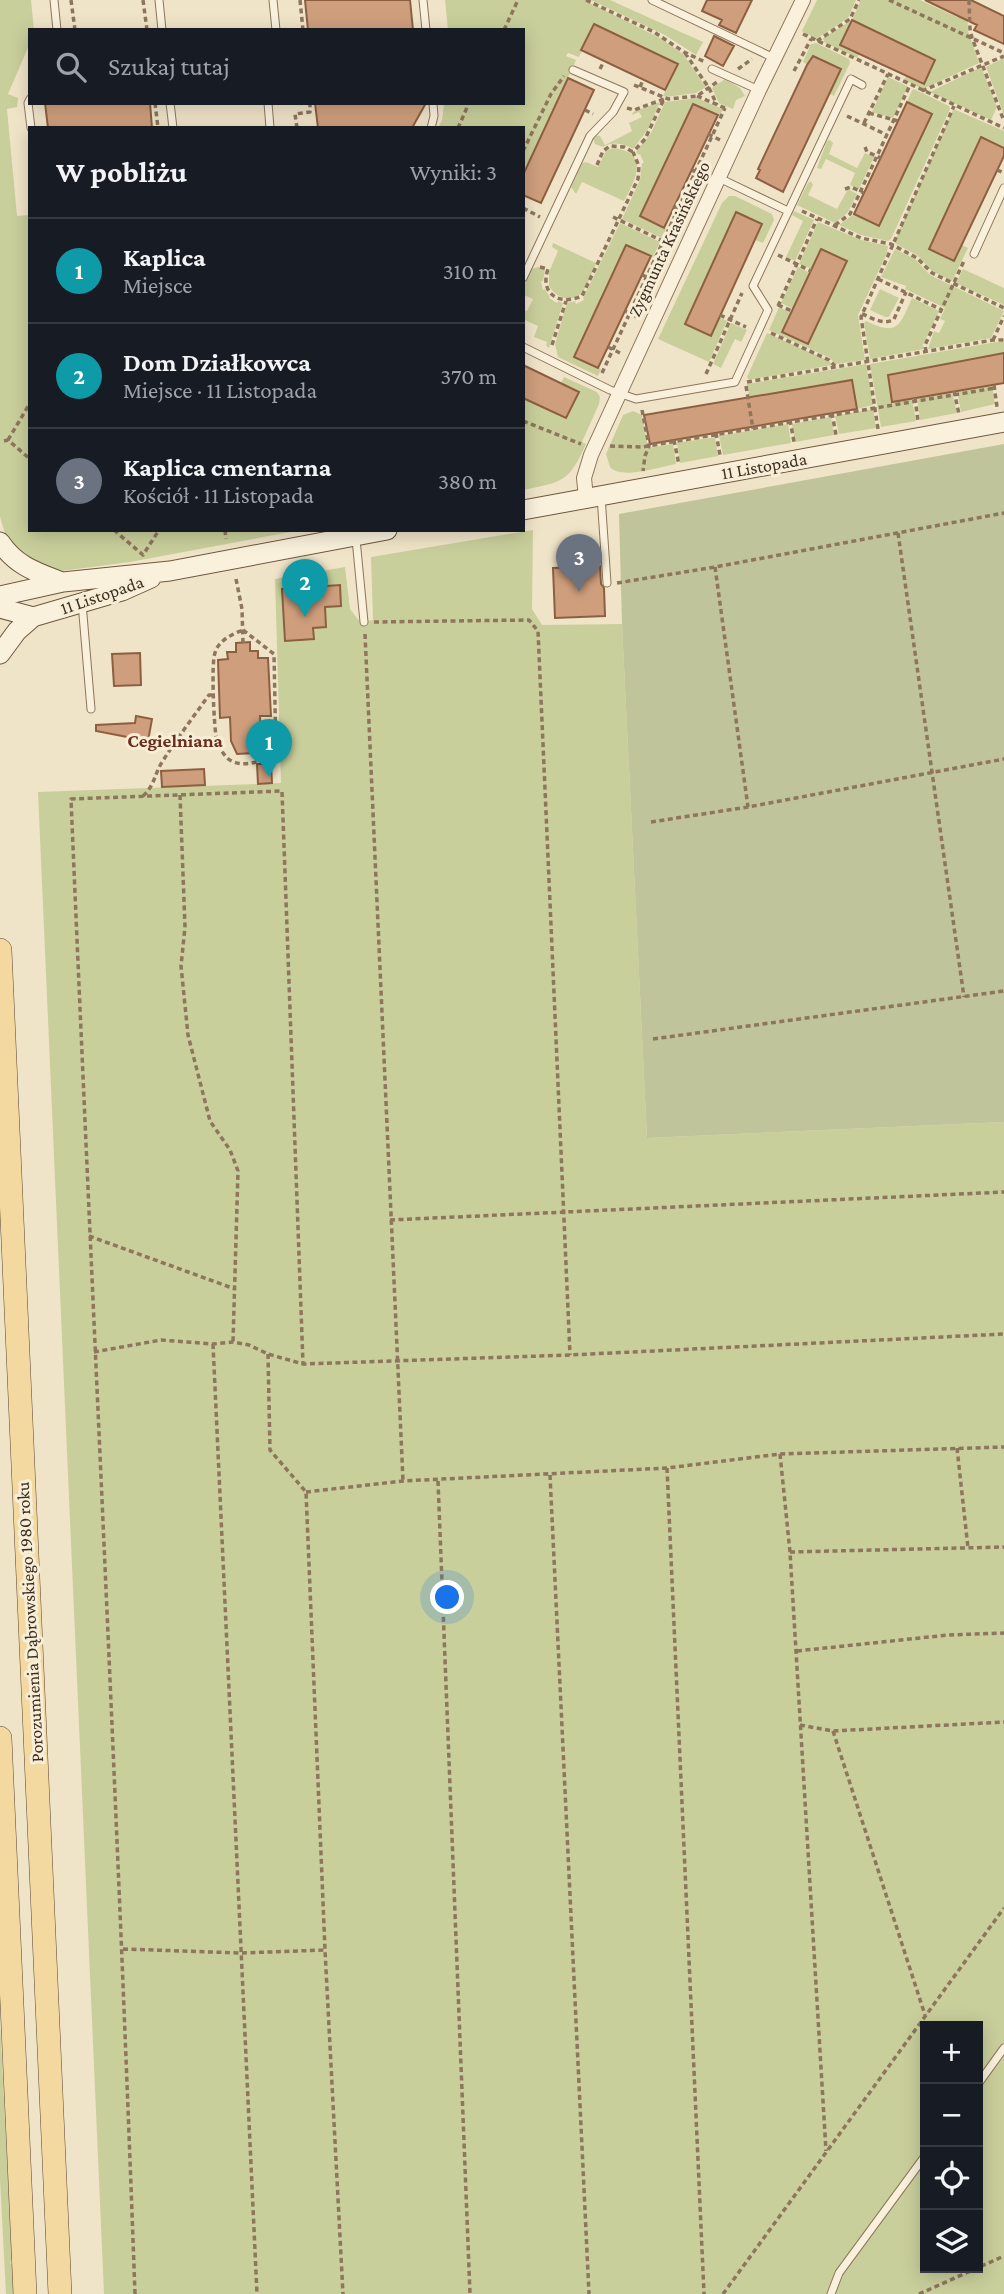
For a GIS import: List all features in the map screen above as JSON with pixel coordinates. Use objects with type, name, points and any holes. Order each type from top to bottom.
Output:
[{"type":"main road","name":"Porozumienia Dąbrowskiego 1980 roku","points":[[0,950],[60,2294]]},
{"type":"main road","name":"Porozumienia Dąbrowskiego 1980 roku","points":[[0,1738],[24,2294]]},
{"type":"street","name":"Zygmunta Krasińskiego","points":[[593,497],[584,478],[587,465],[759,90],[768,55],[803,0]]},
{"type":"street","name":"11 Listopada","points":[[525,510],[1001,415]]},
{"type":"street","name":"11 Listopada","points":[[0,596],[63,582],[170,571],[329,536],[356,533]]},
{"type":"street","points":[[0,542],[9,556],[21,564],[63,582]]},
{"type":"street","name":"11 Listopada","points":[[33,617],[122,591],[170,571]]},
{"type":"street","points":[[0,608],[33,617]]},
{"type":"street","points":[[0,654],[16,631],[33,617]]},
{"type":"lane","points":[[54,0],[57,28]]},
{"type":"lane","points":[[159,0],[162,28]]},
{"type":"lane","points":[[273,0],[276,28]]},
{"type":"lane","points":[[423,0],[426,28]]},
{"type":"lane","points":[[652,0],[768,55]]},
{"type":"lane","points":[[712,69],[759,90]]},
{"type":"lane","points":[[525,274],[590,136],[618,105],[624,92],[573,70]]},
{"type":"lane","points":[[525,348],[619,394],[636,399],[735,382],[768,310],[752,286],[851,79],[862,85]]},
{"type":"lane","points":[[28,105],[31,126]]},
{"type":"lane","points":[[170,105],[173,126]]},
{"type":"lane","points":[[268,105],[270,126]]},
{"type":"lane","points":[[432,126],[433,105]]},
{"type":"lane","points":[[719,178],[790,209]]},
{"type":"lane","points":[[974,254],[1004,188]]},
{"type":"lane","points":[[593,497],[604,517],[607,583]]},
{"type":"lane","points":[[356,533],[364,622]]},
{"type":"lane","points":[[82,603],[91,709]]},
{"type":"lane","points":[[983,2077],[1004,2048]]},
{"type":"lane","points":[[831,2294],[839,2273],[920,2163]]},
{"type":"path","points":[[71,0],[75,28]]},
{"type":"path","points":[[143,0],[147,28]]},
{"type":"path","points":[[300,0],[303,28]]},
{"type":"path","points":[[505,28],[518,0]]},
{"type":"path","points":[[586,0],[654,32],[712,69]]},
{"type":"path","points":[[859,0],[850,19],[817,41],[1004,128]]},
{"type":"path","points":[[889,0],[1004,54]]},
{"type":"path","points":[[969,0],[972,38],[1004,121]]},
{"type":"path","points":[[794,71],[812,38]]},
{"type":"path","points":[[922,91],[1004,54]]},
{"type":"path","points":[[697,96],[727,75],[768,55]]},
{"type":"path","points":[[860,62],[863,56]]},
{"type":"path","points":[[600,69],[604,61]]},
{"type":"path","points":[[525,147],[551,94],[560,80],[573,70]]},
{"type":"path","points":[[864,124],[888,74]]},
{"type":"path","points":[[900,80],[902,75]]},
{"type":"path","points":[[640,88],[643,80]]},
{"type":"path","points":[[631,83],[664,99]]},
{"type":"path","points":[[835,225],[850,214],[862,193],[911,85]]},
{"type":"path","points":[[618,105],[634,110],[664,99],[697,96],[746,118]]},
{"type":"path","points":[[633,152],[645,139],[664,99]]},
{"type":"path","points":[[155,105],[158,126]]},
{"type":"path","points":[[297,126],[295,114],[310,112],[310,105]]},
{"type":"path","points":[[459,126],[468,105]]},
{"type":"path","points":[[879,430],[861,317],[954,106]]},
{"type":"path","points":[[599,378],[610,348],[725,108]]},
{"type":"path","points":[[585,110],[593,114]]},
{"type":"path","points":[[836,111],[887,135]]},
{"type":"path","points":[[869,113],[896,121]]},
{"type":"path","points":[[527,270],[538,266],[548,270],[545,278],[547,288],[554,296],[566,301],[582,296],[640,172],[638,159],[624,147],[610,146],[603,151],[597,165]]},
{"type":"path","points":[[865,147],[867,152],[879,157]]},
{"type":"path","points":[[997,170],[1004,173]]},
{"type":"path","points":[[845,189],[851,187],[862,193]]},
{"type":"path","points":[[525,209],[544,218]]},
{"type":"path","points":[[790,209],[835,225],[861,238],[891,244],[917,258],[932,273],[1004,308]]},
{"type":"path","points":[[613,217],[676,247]]},
{"type":"path","points":[[769,251],[811,271]]},
{"type":"path","points":[[926,352],[925,345],[965,259]]},
{"type":"path","points":[[878,279],[942,310]]},
{"type":"path","points":[[706,374],[747,283]]},
{"type":"path","points":[[862,313],[883,322],[891,322],[906,292]]},
{"type":"path","points":[[552,345],[566,301]]},
{"type":"path","points":[[778,305],[792,311]]},
{"type":"path","points":[[720,315],[829,360],[836,367]]},
{"type":"path","points":[[993,340],[1004,316]]},
{"type":"path","points":[[745,383],[1004,340]]},
{"type":"path","points":[[607,445],[628,448],[649,446],[994,386],[1001,415]]},
{"type":"path","points":[[954,393],[959,416]]},
{"type":"path","points":[[915,400],[918,423]]},
{"type":"path","points":[[28,406],[6,440],[28,457]]},
{"type":"path","points":[[642,407],[649,446],[643,473]]},
{"type":"path","points":[[832,414],[837,438]]},
{"type":"path","points":[[790,421],[794,446]]},
{"type":"path","points":[[525,422],[583,445]]},
{"type":"path","points":[[716,434],[720,459]]},
{"type":"path","points":[[674,441],[679,466]]},
{"type":"path","points":[[607,583],[635,581],[715,567],[1004,513]]},
{"type":"path","points":[[116,532],[143,555],[158,532]]},
{"type":"path","points":[[225,532],[226,539]]},
{"type":"path","points":[[898,533],[964,997]]},
{"type":"path","points":[[715,567],[748,807]]},
{"type":"path","points":[[236,579],[242,609],[243,643]]},
{"type":"path","points":[[403,1481],[364,622],[529,620],[538,631],[570,1355]]},
{"type":"path","points":[[243,630],[274,654],[276,756],[251,764],[235,763],[226,758],[216,736],[215,652],[229,634],[243,630]]},
{"type":"path","points":[[143,796],[153,787],[157,770],[164,758],[209,695],[214,695]]},
{"type":"path","points":[[651,822],[748,807],[1004,759]]},
{"type":"path","points":[[135,2294],[71,799],[282,791],[303,1364]]},
{"type":"path","points":[[180,795],[185,927],[181,966],[188,1035],[210,1121],[230,1150],[238,1171],[233,1342]]},
{"type":"path","points":[[653,1038],[1004,991]]},
{"type":"path","points":[[390,1220],[1004,1192]]},
{"type":"path","points":[[89,1236],[235,1289]]},
{"type":"path","points":[[94,1352],[161,1340],[212,1344],[233,1342],[303,1364],[570,1355],[1004,1334]]},
{"type":"path","points":[[212,1344],[257,2294]]},
{"type":"path","points":[[268,1354],[270,1450],[306,1492],[325,1950],[343,2294]]},
{"type":"path","points":[[306,1492],[403,1481],[667,1468],[780,1454],[1004,1447]]},
{"type":"path","points":[[957,1448],[968,1548]]},
{"type":"path","points":[[780,1454],[790,1552],[826,2151]]},
{"type":"path","points":[[667,1468],[705,2294]]},
{"type":"path","points":[[550,1475],[589,2294]]},
{"type":"path","points":[[438,1481],[470,2294]]},
{"type":"path","points":[[790,1552],[1004,1546]]},
{"type":"path","points":[[796,1651],[948,1635],[1004,1633]]},
{"type":"path","points":[[800,1725],[833,1731],[1004,1722]]},
{"type":"path","points":[[833,1731],[925,2015]]},
{"type":"path","points":[[723,2294],[1004,1908]]},
{"type":"path","points":[[122,1950],[241,1953],[325,1950]]},
{"type":"path","points":[[919,2294],[1004,2256]]},
{"type":"green space","points":[[0,0],[31,0],[34,28],[28,28],[28,48],[8,94],[18,98],[17,107],[7,109],[17,216],[28,215],[28,532],[290,532],[130,562],[61,571],[33,565],[7,540],[0,517]]},
{"type":"green space","points":[[445,0],[591,0],[590,3],[660,38],[683,54],[706,87],[696,93],[663,96],[677,64],[594,24],[579,57],[568,53],[566,56],[576,60],[525,171],[525,126],[439,126],[444,105],[525,105],[525,28],[448,28]]},
{"type":"green space","points":[[591,0],[610,0],[703,42],[696,55],[665,35]]},
{"type":"green space","points":[[817,0],[856,0],[848,18],[816,39],[802,31]]},
{"type":"green space","points":[[861,0],[920,0],[957,17],[967,0],[968,31],[979,63],[923,89],[904,80],[906,76],[924,85],[935,59],[852,20]]},
{"type":"green space","points":[[852,20],[840,45],[859,54],[857,58],[824,42],[823,38]]},
{"type":"green space","points":[[816,43],[849,59],[850,63],[834,96],[830,94],[841,69],[814,56],[808,65],[803,62],[811,44]]},
{"type":"green space","points":[[1004,58],[1004,115],[986,67]]},
{"type":"green space","points":[[979,68],[982,69],[997,107],[991,120],[930,92]]},
{"type":"green space","points":[[888,77],[907,86],[893,118],[872,112]]},
{"type":"green space","points":[[725,79],[740,88],[745,96],[736,100],[733,109],[719,103],[712,88]]},
{"type":"green space","points":[[914,89],[949,106],[950,109],[891,239],[888,241],[861,235],[839,225],[854,214],[879,225],[932,114],[907,102]]},
{"type":"green space","points":[[697,98],[723,109],[720,116],[693,104],[640,215],[666,229],[662,238],[622,219],[640,180],[644,163],[636,152],[651,133],[665,102]]},
{"type":"green space","points":[[660,102],[648,129],[633,149],[626,145],[610,144],[603,147],[595,144],[595,135],[600,136],[605,145],[632,131],[629,123],[642,117],[639,112],[632,115],[633,112]]},
{"type":"green space","points":[[953,110],[1004,131],[1004,148],[981,138],[929,249],[954,261],[962,245],[968,248],[952,281],[932,271],[917,255],[896,244],[895,240]]},
{"type":"green space","points":[[827,141],[833,143],[829,154],[857,168],[865,153],[874,157],[859,189],[850,185],[855,173],[826,159],[821,169],[817,168]]},
{"type":"green space","points":[[613,148],[625,151],[636,161],[635,176],[624,201],[582,182],[576,194],[571,187],[582,163],[598,167],[606,151]]},
{"type":"green space","points":[[811,181],[813,185],[808,195],[837,209],[848,189],[857,194],[848,212],[835,223],[797,205]]},
{"type":"green space","points":[[729,196],[735,196],[772,214],[774,220],[763,243],[755,240],[762,224],[736,212],[685,323],[719,317],[727,321],[709,362],[658,339],[722,203]]},
{"type":"green space","points":[[794,211],[814,220],[795,261],[786,257],[803,221],[792,215]]},
{"type":"green space","points":[[818,222],[861,240],[888,246],[858,315],[865,360],[836,364],[830,358],[769,330],[779,307],[791,313],[808,344],[847,262],[812,269],[799,264]]},
{"type":"green space","points":[[620,223],[660,242],[653,257],[626,245],[574,356],[601,369],[598,376],[558,357],[555,344],[567,303],[575,301],[576,304],[584,300]]},
{"type":"green space","points":[[553,243],[596,263],[584,290],[576,297],[561,297],[549,286],[549,272],[558,251],[552,247]]},
{"type":"green space","points":[[895,249],[915,259],[930,275],[1004,311],[991,338],[928,349],[934,331],[939,333],[945,321],[940,319],[945,308],[905,289],[906,286],[881,277]]},
{"type":"green space","points":[[538,267],[545,270],[541,281],[543,290],[545,289],[549,298],[563,303],[549,348],[546,346],[547,342],[534,337],[538,326],[525,320],[525,310],[533,299],[525,295],[525,284],[532,269]]},
{"type":"green space","points":[[798,267],[810,273],[793,309],[781,303]]},
{"type":"green space","points":[[963,269],[1004,288],[1004,305],[956,283]]},
{"type":"green space","points":[[880,289],[899,298],[889,317],[870,310]]},
{"type":"green space","points":[[912,298],[939,311],[923,345],[924,349],[870,359],[864,323],[866,321],[885,328],[896,326]]},
{"type":"green space","points":[[731,323],[747,330],[741,342],[735,339],[721,368],[713,364]]},
{"type":"green space","points":[[767,333],[829,361],[832,365],[749,380],[747,377]]},
{"type":"green space","points":[[1004,342],[1004,353],[888,375],[892,402],[912,399],[916,421],[881,427],[870,364]]},
{"type":"green space","points":[[866,364],[873,405],[857,409],[851,380],[761,396],[754,426],[747,384]]},
{"type":"green space","points":[[564,377],[597,392],[600,397],[582,442],[586,444],[575,466],[563,478],[525,490],[525,399],[566,418],[579,392],[561,383]]},
{"type":"green space","points":[[992,385],[995,404],[961,412],[957,391]]},
{"type":"green space","points":[[952,392],[957,413],[920,420],[917,398]]},
{"type":"green space","points":[[873,409],[876,428],[839,434],[835,416]]},
{"type":"green space","points":[[633,411],[642,415],[648,448],[673,444],[676,464],[632,473],[616,471],[610,467],[606,454],[623,415]]},
{"type":"green space","points":[[831,417],[834,435],[795,442],[792,424]]},
{"type":"green space","points":[[788,424],[791,443],[723,455],[719,436]]},
{"type":"green space","points":[[715,437],[718,456],[680,463],[677,443]]},
{"type":"green space","points":[[1004,444],[1004,1122],[647,1138],[619,514]]},
{"type":"green space","points":[[533,530],[532,609],[542,625],[622,624],[647,1138],[1004,1122],[1004,2294],[104,2294],[38,792],[281,783],[275,579],[345,567],[350,609],[360,622],[373,620],[371,557]]},
{"type":"green space","points":[[0,2022],[12,2258],[10,2263],[14,2294],[6,2294],[0,2180]]},
{"type":"building","points":[[305,0],[410,0],[413,28],[308,28]]},
{"type":"building","points":[[707,0],[752,0],[736,33],[719,25],[722,20],[702,11]]},
{"type":"building","points":[[925,0],[971,0],[1004,16],[1004,44],[974,30],[977,25]]},
{"type":"building","points":[[852,20],[935,60],[924,84],[840,45]]},
{"type":"building","points":[[594,24],[678,64],[665,90],[581,50]]},
{"type":"building","points":[[714,36],[734,46],[723,66],[705,56]]},
{"type":"building","points":[[813,56],[841,69],[783,192],[756,178]]},
{"type":"building","points":[[568,78],[594,90],[541,203],[525,196],[525,171]]},
{"type":"building","points":[[907,102],[932,114],[879,226],[854,214]]},
{"type":"building","points":[[693,104],[718,115],[664,228],[640,216]]},
{"type":"building","points":[[45,105],[150,105],[152,126],[48,126]]},
{"type":"building","points":[[315,105],[425,105],[413,126],[318,126]]},
{"type":"building","points":[[981,137],[1004,148],[1004,156],[954,261],[929,249]]},
{"type":"building","points":[[736,212],[762,224],[711,336],[685,324]]},
{"type":"building","points":[[626,245],[651,256],[598,368],[574,357]]},
{"type":"building","points":[[821,249],[847,261],[808,344],[782,332]]},
{"type":"building","points":[[1004,353],[1004,383],[892,402],[888,375]]},
{"type":"building","points":[[525,366],[579,392],[566,418],[525,399]]},
{"type":"building","points":[[852,380],[857,409],[650,444],[644,415]]},
{"type":"building","points":[[600,566],[605,616],[555,618],[553,568]]},
{"type":"building","points":[[340,585],[341,606],[325,607],[326,627],[313,628],[314,639],[285,641],[282,589]]},
{"type":"building","points":[[250,642],[250,651],[258,651],[258,658],[268,658],[271,716],[260,716],[261,740],[254,753],[237,754],[231,741],[230,717],[220,718],[218,660],[228,659],[227,652],[236,652],[236,643]]},
{"type":"building","points":[[140,653],[141,685],[114,686],[112,654]]},
{"type":"building","points":[[136,716],[152,719],[148,741],[96,731],[96,725],[135,723]]},
{"type":"building","points":[[257,764],[271,764],[272,783],[258,784]]},
{"type":"building","points":[[204,769],[205,785],[162,787],[161,771]]},
{"type":"place","name":"Kaplica cmentarna","points":[[579,592]]},
{"type":"place","name":"Dom Działkowca","points":[[305,617]]},
{"type":"place","name":"Kaplica","points":[[269,777]]},
{"type":"district","name":"Cegielniana","points":[[175,740]]}]
